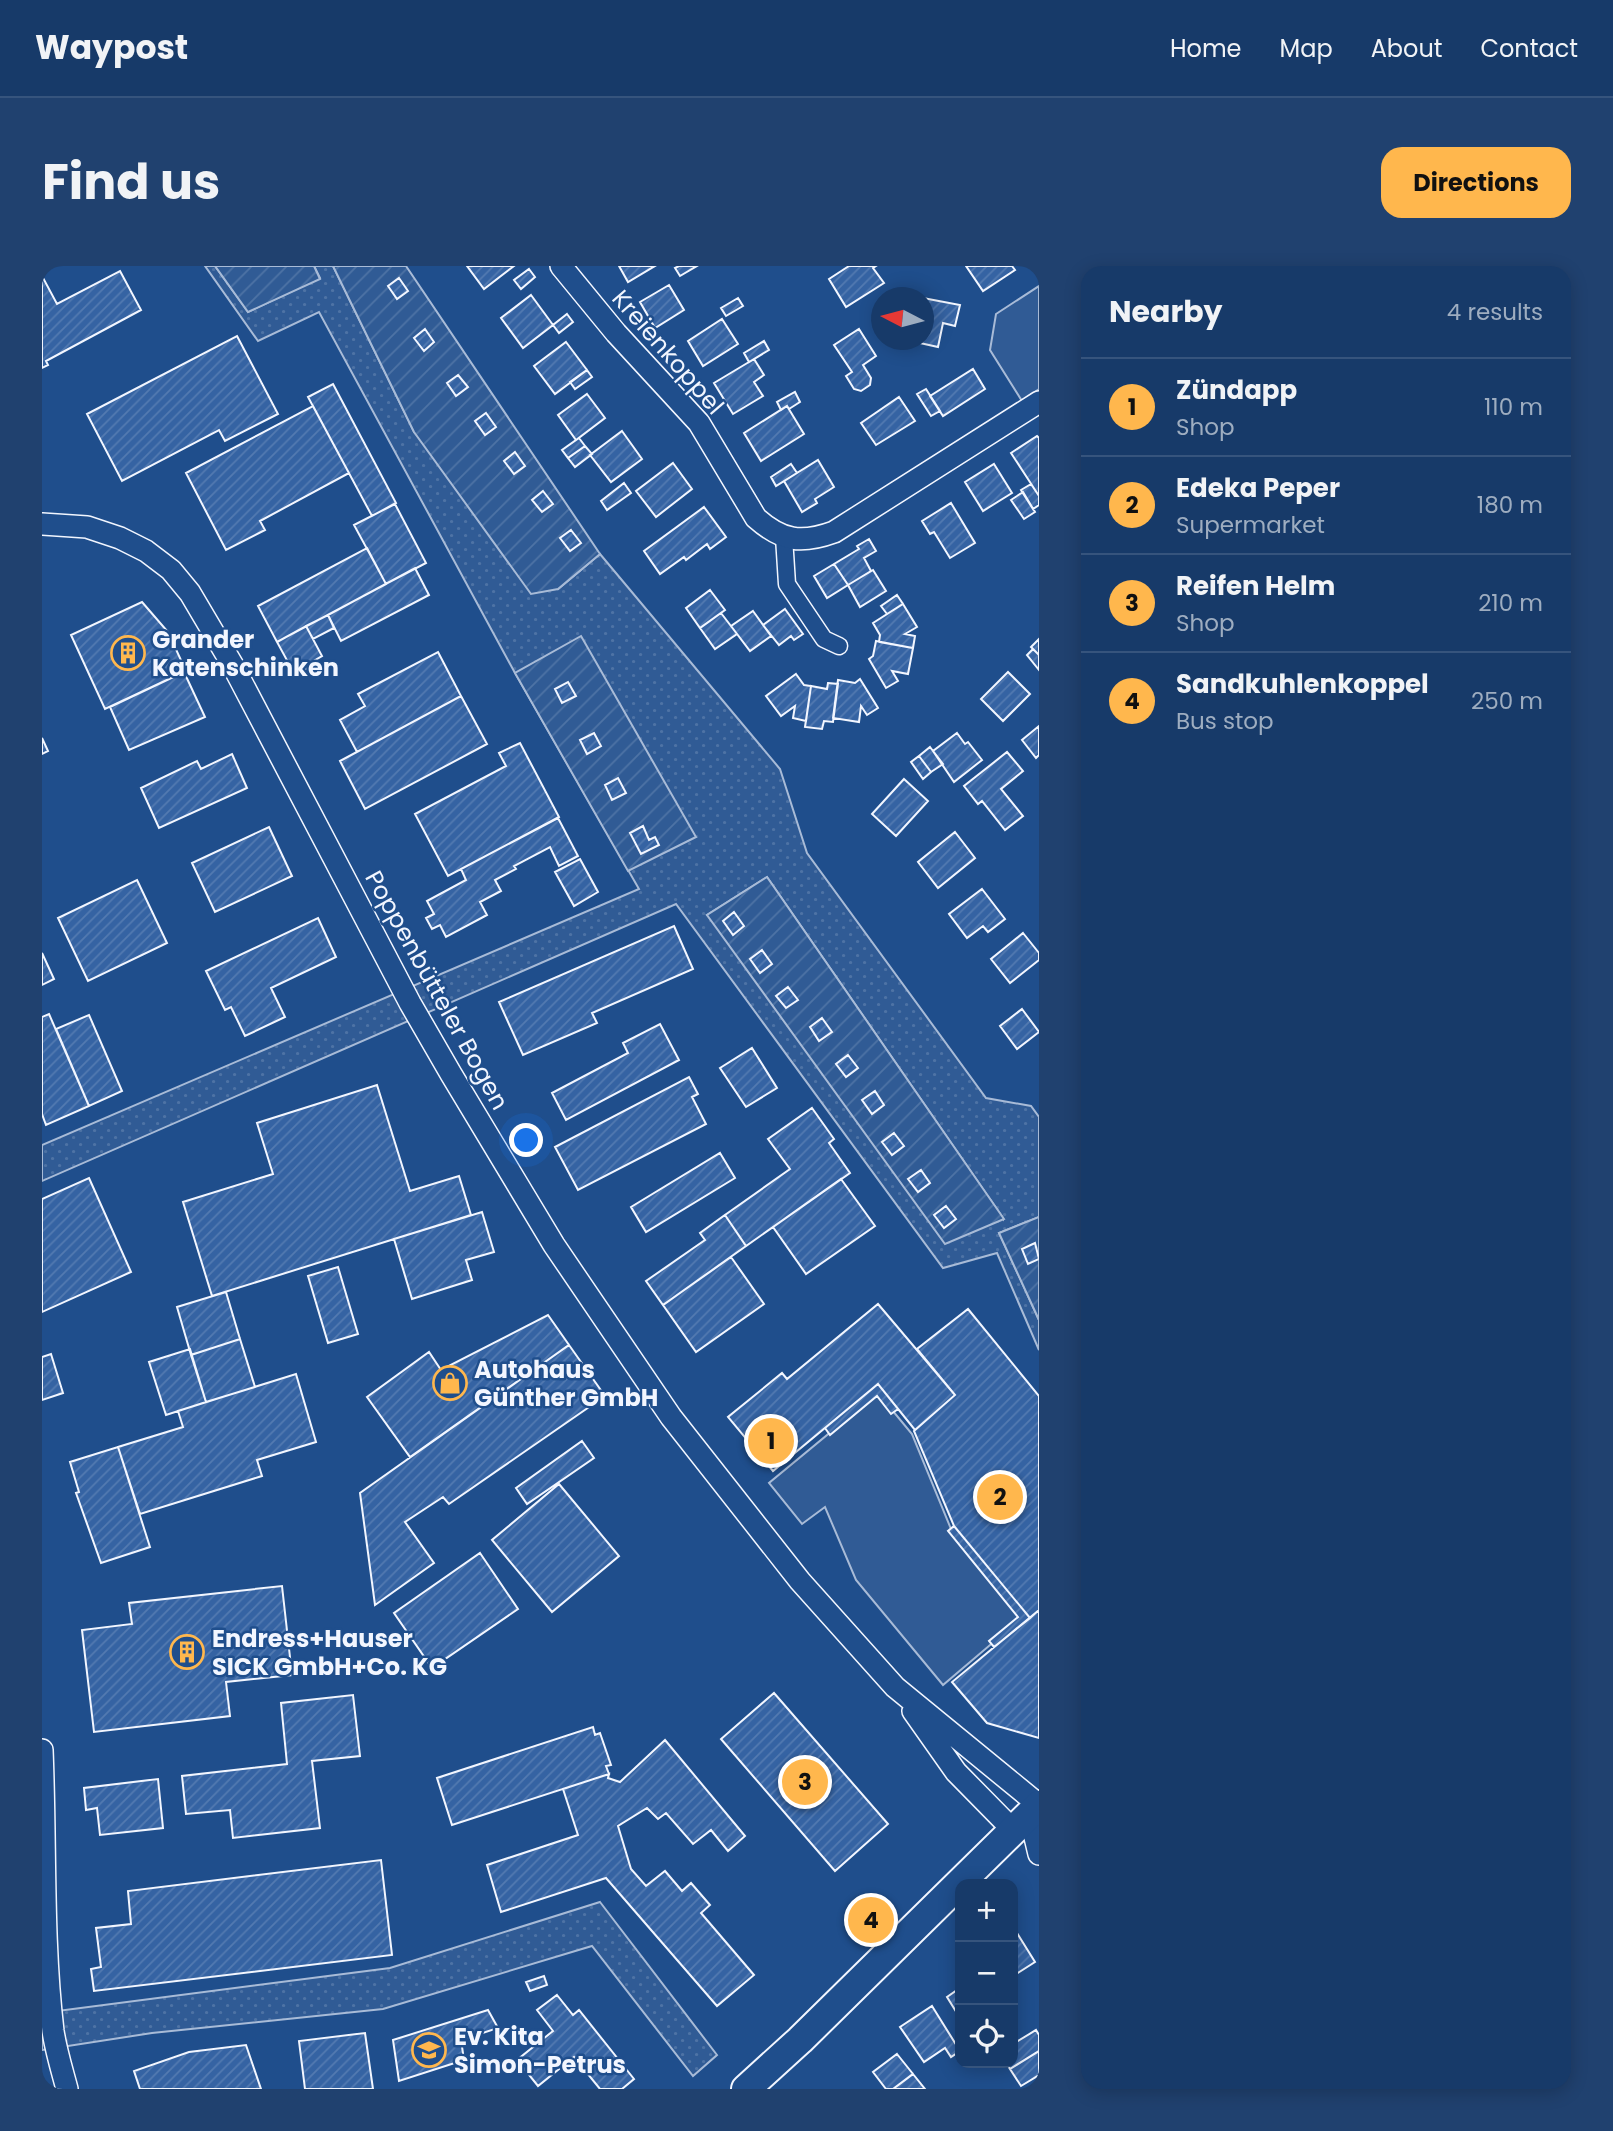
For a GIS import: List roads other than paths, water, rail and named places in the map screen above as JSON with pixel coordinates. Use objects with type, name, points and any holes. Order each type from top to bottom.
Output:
[{"type":"main road","points":[[746,2089],[800,2040],[1026,1818]]},
{"type":"street","name":"Kreienkoppel","points":[[561,266],[616,333],[699,423],[756,518],[769,530],[784,537]]},
{"type":"street","points":[[839,646],[824,639],[787,584],[784,537],[818,538],[834,532],[1039,402]]},
{"type":"street","name":"Poppenbütteler Bogen","points":[[42,524],[87,527],[120,538],[146,551],[171,570],[190,593],[232,664],[410,1003],[554,1245],[671,1417],[800,1581],[900,1693],[1026,1818]]},
{"type":"street","name":"Poppenbütteler Bogen","points":[[900,1693],[956,1772],[1026,1818]]},
{"type":"street","points":[[42,1751],[46,1956],[53,2033],[67,2089]]},
{"type":"street","points":[[1026,1818],[1034,1833],[1039,1854]]},
{"type":"place","name":"Grander Katenschinken","points":[[128,653]]},
{"type":"place","name":"Autohaus Günther GmbH","points":[[450,1383]]},
{"type":"place","name":"Zündapp","points":[[771,1441]]},
{"type":"place","name":"Edeka Peper","points":[[1000,1497]]},
{"type":"place","name":"Endress+Hauser SICK GmbH+Co. KG","points":[[187,1652]]},
{"type":"place","name":"Reifen Helm","points":[[805,1782]]},
{"type":"place","name":"Sandkuhlenkoppel","points":[[871,1920]]},
{"type":"place","name":"Ev. Kita Simon-Petrus","points":[[429,2050]]}]
